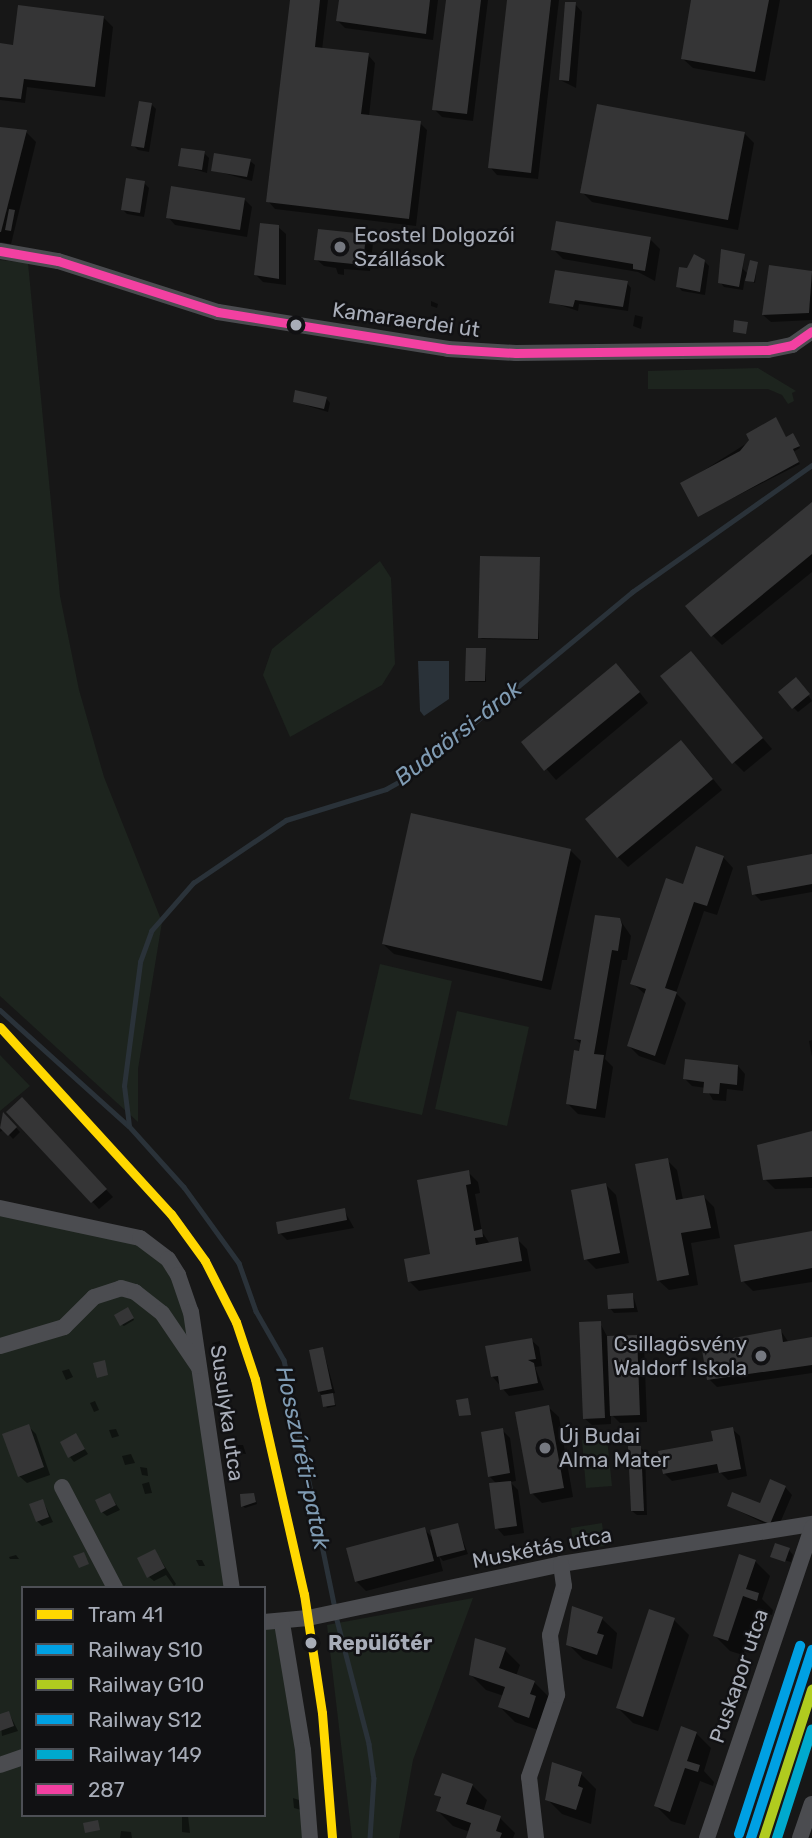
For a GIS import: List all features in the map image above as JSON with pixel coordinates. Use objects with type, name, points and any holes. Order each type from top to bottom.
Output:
[{"type":"street","name":"Kamaraerdei út","points":[[0,251],[41,257],[239,317],[448,349],[516,353],[768,350],[808,340]]},
{"type":"street","name":"Susulyka utca","points":[[0,1208],[126,1234],[153,1246],[168,1259],[186,1291],[200,1367],[232,1586]]},
{"type":"street","points":[[0,1346],[64,1327],[94,1297],[121,1288],[135,1292],[162,1313],[200,1367]]},
{"type":"street","points":[[62,1487],[115,1586]]},
{"type":"street","name":"Muskétás utca","points":[[282,1623],[561,1564],[812,1525]]},
{"type":"street","name":"Puskapor utca","points":[[707,1838],[812,1525]]},
{"type":"street","points":[[536,1838],[529,1785],[557,1695],[550,1635],[564,1586],[561,1564]]},
{"type":"street","points":[[266,1622],[282,1623],[303,1750],[310,1838]]},
{"type":"street","points":[[0,1765],[21,1758]]},
{"type":"street","points":[[800,1838],[812,1804]]},
{"type":"shaded area","points":[[0,260],[28,263],[60,596],[79,690],[104,777],[162,922],[138,1069],[138,1122],[0,996]]},
{"type":"shaded area","points":[[758,368],[796,391],[792,393],[794,401],[788,404],[782,395],[768,389],[648,389],[648,371]]},
{"type":"shaded area","points":[[380,561],[391,578],[395,664],[382,685],[290,737],[263,675],[272,649]]},
{"type":"shaded area","points":[[418,661],[449,661],[449,699],[424,716],[420,711]]},
{"type":"shaded area","points":[[380,964],[452,981],[422,1115],[349,1099]]},
{"type":"shaded area","points":[[457,1011],[529,1027],[507,1126],[435,1109]]},
{"type":"shaded area","points":[[0,1055],[30,1086],[0,1111]]},
{"type":"shaded area","points":[[0,1202],[86,1223],[156,1253],[185,1299],[232,1586],[21,1586],[21,1817],[266,1817],[266,1622],[282,1623],[310,1838],[0,1838]]},
{"type":"shaded area","points":[[607,1438],[612,1486],[586,1488],[582,1440]]},
{"type":"shaded area","points":[[602,1523],[605,1546],[574,1550],[571,1528]]},
{"type":"shaded area","points":[[473,1598],[413,1760],[399,1838],[352,1838],[327,1625]]},
{"type":"building","points":[[290,0],[320,0],[315,47],[369,53],[361,114],[421,121],[409,219],[266,202]]},
{"type":"building","points":[[339,0],[430,0],[426,34],[336,21]]},
{"type":"building","points":[[446,0],[481,0],[467,114],[432,110]]},
{"type":"building","points":[[507,0],[551,0],[531,173],[488,168]]},
{"type":"building","points":[[691,0],[769,0],[755,72],[681,59]]},
{"type":"building","points":[[565,2],[576,2],[569,81],[559,80]]},
{"type":"building","points":[[18,5],[104,16],[95,87],[24,79],[21,99],[0,97],[0,43],[13,45]]},
{"type":"building","points":[[139,101],[152,103],[144,148],[131,146]]},
{"type":"building","points":[[597,104],[745,132],[728,220],[580,193]]},
{"type":"building","points":[[0,127],[27,130],[1,232],[0,232]]},
{"type":"building","points":[[181,148],[205,151],[202,170],[178,166]]},
{"type":"building","points":[[214,153],[251,159],[247,177],[211,171]]},
{"type":"building","points":[[126,178],[145,181],[140,213],[121,210]]},
{"type":"building","points":[[171,186],[245,198],[240,230],[166,218]]},
{"type":"building","points":[[9,209],[15,210],[11,231],[5,230]]},
{"type":"building","points":[[556,221],[651,237],[645,271],[633,269],[633,264],[551,250]]},
{"type":"building","points":[[260,223],[279,225],[279,279],[254,275]]},
{"type":"building","name":"Ecostel Dolgozói Szállások","points":[[318,229],[366,234],[363,265],[314,260]]},
{"type":"building","points":[[721,249],[745,254],[739,287],[718,283]]},
{"type":"building","points":[[694,254],[705,260],[700,292],[676,287],[679,267],[687,268]]},
{"type":"building","points":[[750,260],[758,262],[754,282],[745,281]]},
{"type":"building","points":[[769,265],[812,271],[809,313],[762,315]]},
{"type":"building","points":[[555,270],[628,281],[623,307],[575,300],[573,307],[549,303]]},
{"type":"building","points":[[734,320],[748,322],[746,334],[733,332]]},
{"type":"building","points":[[295,390],[327,397],[324,409],[293,402]]},
{"type":"building","points":[[776,417],[786,437],[793,433],[800,446],[793,449],[799,462],[698,517],[680,483],[740,451],[749,440],[746,434]]},
{"type":"building","points":[[812,502],[812,554],[711,637],[685,606]]},
{"type":"building","points":[[480,556],[540,557],[538,639],[478,638]]},
{"type":"building","points":[[466,648],[486,648],[485,681],[465,681]]},
{"type":"building","points":[[691,651],[763,738],[732,764],[660,676]]},
{"type":"building","points":[[616,663],[640,692],[544,771],[521,742]]},
{"type":"building","points":[[796,677],[810,694],[792,709],[778,692]]},
{"type":"building","points":[[681,740],[713,779],[617,858],[585,819]]},
{"type":"building","points":[[411,813],[571,849],[542,981],[382,944]]},
{"type":"building","points":[[696,846],[724,856],[707,906],[694,902],[665,988],[677,992],[655,1056],[627,1046],[646,989],[630,984],[666,878],[683,884]]},
{"type":"building","points":[[812,854],[812,884],[752,895],[747,866]]},
{"type":"building","points":[[595,915],[620,918],[622,925],[618,951],[612,950],[594,1054],[604,1055],[596,1109],[566,1104],[574,1050],[579,1051],[581,1040],[574,1039]]},
{"type":"building","points":[[685,1059],[738,1065],[737,1085],[720,1083],[719,1094],[703,1093],[704,1082],[683,1079]]},
{"type":"building","points":[[22,1097],[107,1189],[91,1203],[6,1112]]},
{"type":"building","points":[[3,1112],[17,1127],[8,1136],[0,1128]]},
{"type":"building","points":[[812,1131],[812,1177],[763,1180],[757,1145]]},
{"type":"building","points":[[668,1158],[676,1200],[704,1195],[711,1228],[681,1233],[689,1275],[657,1281],[635,1164]]},
{"type":"building","points":[[469,1170],[471,1184],[466,1185],[474,1231],[482,1229],[483,1237],[475,1238],[476,1245],[518,1237],[522,1261],[408,1282],[404,1259],[430,1254],[417,1180]]},
{"type":"building","points":[[606,1183],[620,1253],[584,1260],[571,1190]]},
{"type":"building","points":[[345,1208],[347,1220],[278,1234],[276,1222]]},
{"type":"building","points":[[812,1231],[812,1268],[741,1282],[734,1245]]},
{"type":"building","points":[[633,1293],[634,1308],[608,1309],[607,1295]]},
{"type":"building","points":[[128,1307],[134,1318],[120,1326],[114,1315]]},
{"type":"building","points":[[601,1321],[605,1418],[583,1419],[579,1322]]},
{"type":"building","points":[[781,1329],[783,1342],[812,1337],[812,1365],[707,1380],[701,1344]]},
{"type":"building","points":[[637,1335],[640,1415],[610,1416],[607,1336]]},
{"type":"building","points":[[532,1338],[536,1359],[528,1360],[534,1363],[538,1383],[500,1390],[498,1376],[491,1377],[485,1346]]},
{"type":"building","points":[[323,1347],[332,1389],[318,1392],[309,1350]]},
{"type":"building","points":[[105,1360],[108,1375],[97,1378],[93,1363]]},
{"type":"building","points":[[333,1393],[335,1405],[323,1407],[321,1395]]},
{"type":"building","points":[[468,1398],[471,1415],[459,1416],[456,1400]]},
{"type":"building","points":[[549,1405],[564,1488],[530,1494],[515,1412]]},
{"type":"building","points":[[29,1424],[44,1467],[18,1477],[2,1434]]},
{"type":"building","points":[[733,1427],[741,1469],[719,1473],[717,1464],[663,1474],[658,1451],[713,1441],[711,1431]]},
{"type":"building","points":[[503,1428],[510,1473],[488,1477],[481,1432]]},
{"type":"building","points":[[76,1433],[85,1449],[68,1458],[60,1442]]},
{"type":"building","points":[[628,1446],[641,1446],[644,1511],[631,1511]]},
{"type":"building","points":[[770,1479],[786,1486],[770,1524],[727,1506],[732,1492],[760,1503]]},
{"type":"building","points":[[511,1481],[517,1526],[495,1529],[489,1483]]},
{"type":"building","points":[[110,1493],[116,1505],[101,1513],[95,1500]]},
{"type":"building","points":[[254,1493],[256,1502],[241,1507],[240,1494]]},
{"type":"building","points":[[43,1499],[49,1517],[36,1522],[29,1504]]},
{"type":"building","points":[[458,1523],[465,1550],[437,1557],[430,1530]]},
{"type":"building","points":[[425,1527],[434,1561],[355,1582],[346,1548]]},
{"type":"building","points":[[775,1543],[790,1548],[785,1562],[770,1557]]},
{"type":"building","points":[[155,1549],[165,1568],[147,1578],[137,1558]]},
{"type":"building","points":[[84,1552],[89,1564],[79,1568],[73,1556]]},
{"type":"building","points":[[739,1554],[756,1560],[746,1589],[759,1593],[757,1601],[743,1596],[728,1641],[713,1636]]},
{"type":"building","points":[[572,1606],[603,1617],[597,1633],[604,1635],[597,1655],[566,1645]]},
{"type":"building","points":[[649,1609],[675,1618],[643,1717],[616,1708]]},
{"type":"building","points":[[475,1638],[506,1648],[499,1668],[535,1681],[530,1694],[536,1696],[529,1718],[498,1707],[505,1687],[469,1675]]},
{"type":"building","points":[[9,1711],[14,1726],[0,1731],[0,1714]]},
{"type":"building","points":[[681,1726],[697,1732],[687,1761],[700,1765],[698,1772],[685,1768],[670,1812],[654,1806]]},
{"type":"building","points":[[552,1762],[582,1772],[578,1786],[583,1788],[576,1810],[545,1800]]},
{"type":"building","points":[[442,1773],[473,1784],[466,1804],[501,1816],[496,1831],[502,1833],[500,1838],[466,1838],[471,1823],[436,1811],[441,1797],[434,1795]]},
{"type":"building","points":[[98,1820],[100,1830],[85,1833],[83,1823]]},
{"type":"waterway","name":"Budaörsi-árok","points":[[129,1126],[124,1086],[140,962],[151,931],[193,883],[286,820],[386,789],[411,775],[632,592],[812,465]]},
{"type":"waterway","name":"Hosszúréti-patak","points":[[0,1010],[129,1126],[184,1187],[239,1263],[256,1311],[284,1360],[335,1608]]},
{"type":"waterway","name":"Hosszúréti-patak","points":[[336,1616],[369,1744],[374,1778],[370,1838]]},
{"type":"tram line","name":"41","points":[[0,1027],[171,1214],[205,1261],[236,1322],[255,1379],[304,1594],[322,1713],[332,1838]]},
{"type":"rail line","name":"S12","points":[[739,1834],[800,1646]]},
{"type":"rail line","name":"S10","points":[[751,1838],[812,1650]]},
{"type":"rail line","name":"G10","points":[[764,1838],[812,1690]]},
{"type":"rail line","name":"149","points":[[777,1838],[812,1729]]},
{"type":"transit line","name":"287","points":[[0,251],[58,261],[218,312],[448,349],[516,353],[768,350],[792,345],[812,331]]},
{"type":"place","name":"Ecostel Dolgozói Szállások","points":[[340,247]]},
{"type":"place","name":"Csillagösvény Waldorf Iskola","points":[[761,1356]]},
{"type":"place","name":"Új Budai Alma Mater","points":[[545,1448]]},
{"type":"place","name":"Repülőtér","points":[[311,1643]]}]
